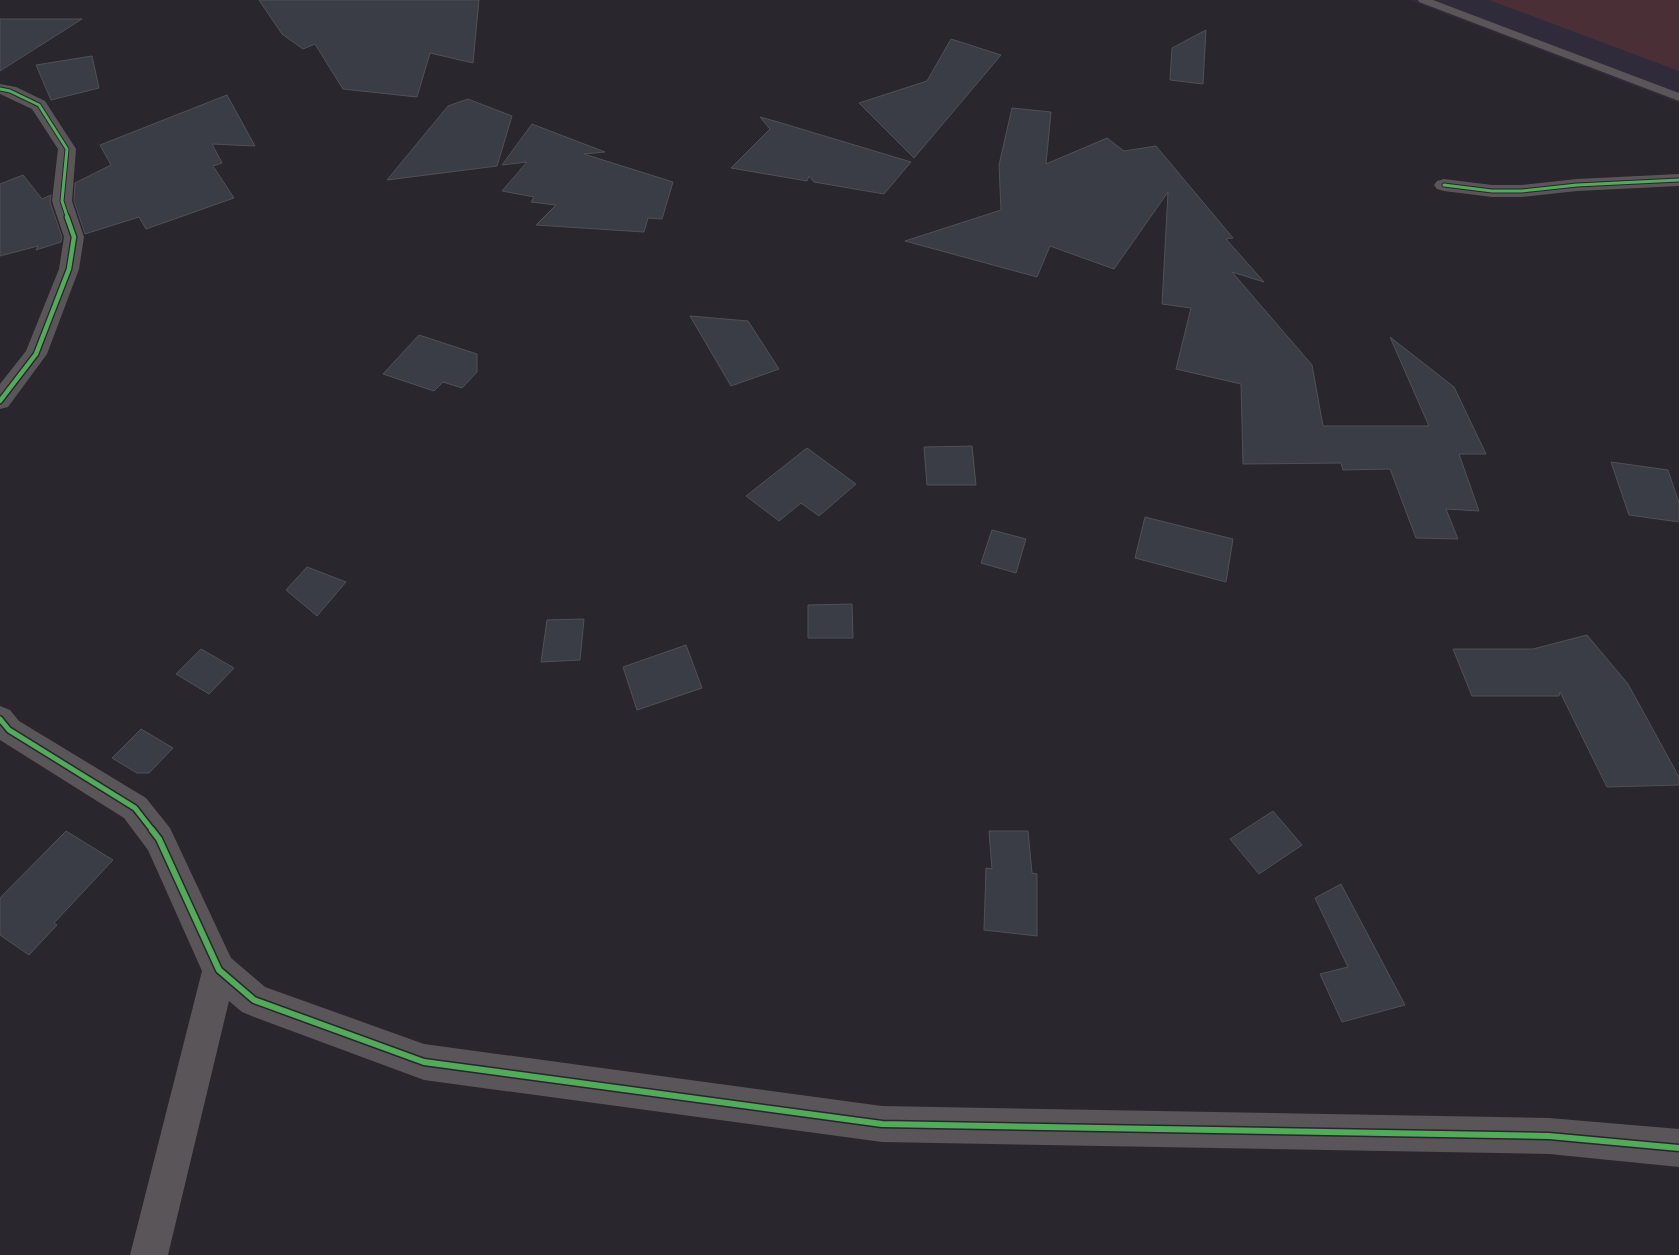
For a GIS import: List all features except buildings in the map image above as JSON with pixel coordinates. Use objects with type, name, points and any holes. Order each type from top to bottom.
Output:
[{"type":"street","points":[[0,89],[10,90],[39,105],[67,149],[62,201],[74,237],[69,269],[36,354],[0,401]]},
{"type":"street","points":[[1444,185],[1492,191],[1522,191],[1577,185],[1679,180]]},
{"type":"street","points":[[0,719],[9,730],[135,808],[158,839],[219,970],[254,1000],[424,1062],[882,1124],[1549,1136],[1679,1148]]},
{"type":"street","points":[[149,1255],[219,970]]},
{"type":"lane","points":[[1423,0],[1679,97]]},
{"type":"shaded area","points":[[1410,0],[1679,0],[1679,103],[1414,2]]},
{"type":"shaded area","points":[[1489,0],[1679,0],[1679,71]]},
{"type":"cycle path","points":[[0,89],[10,91],[39,105],[67,149],[62,201],[74,237],[69,269],[36,354],[0,401]]},
{"type":"cycle path","points":[[1444,185],[1492,191],[1522,191],[1577,185],[1679,180]]},
{"type":"cycle path","points":[[0,719],[9,730],[135,808],[159,839],[219,970],[254,1000],[424,1062],[882,1124],[1549,1136],[1679,1148]]}]
